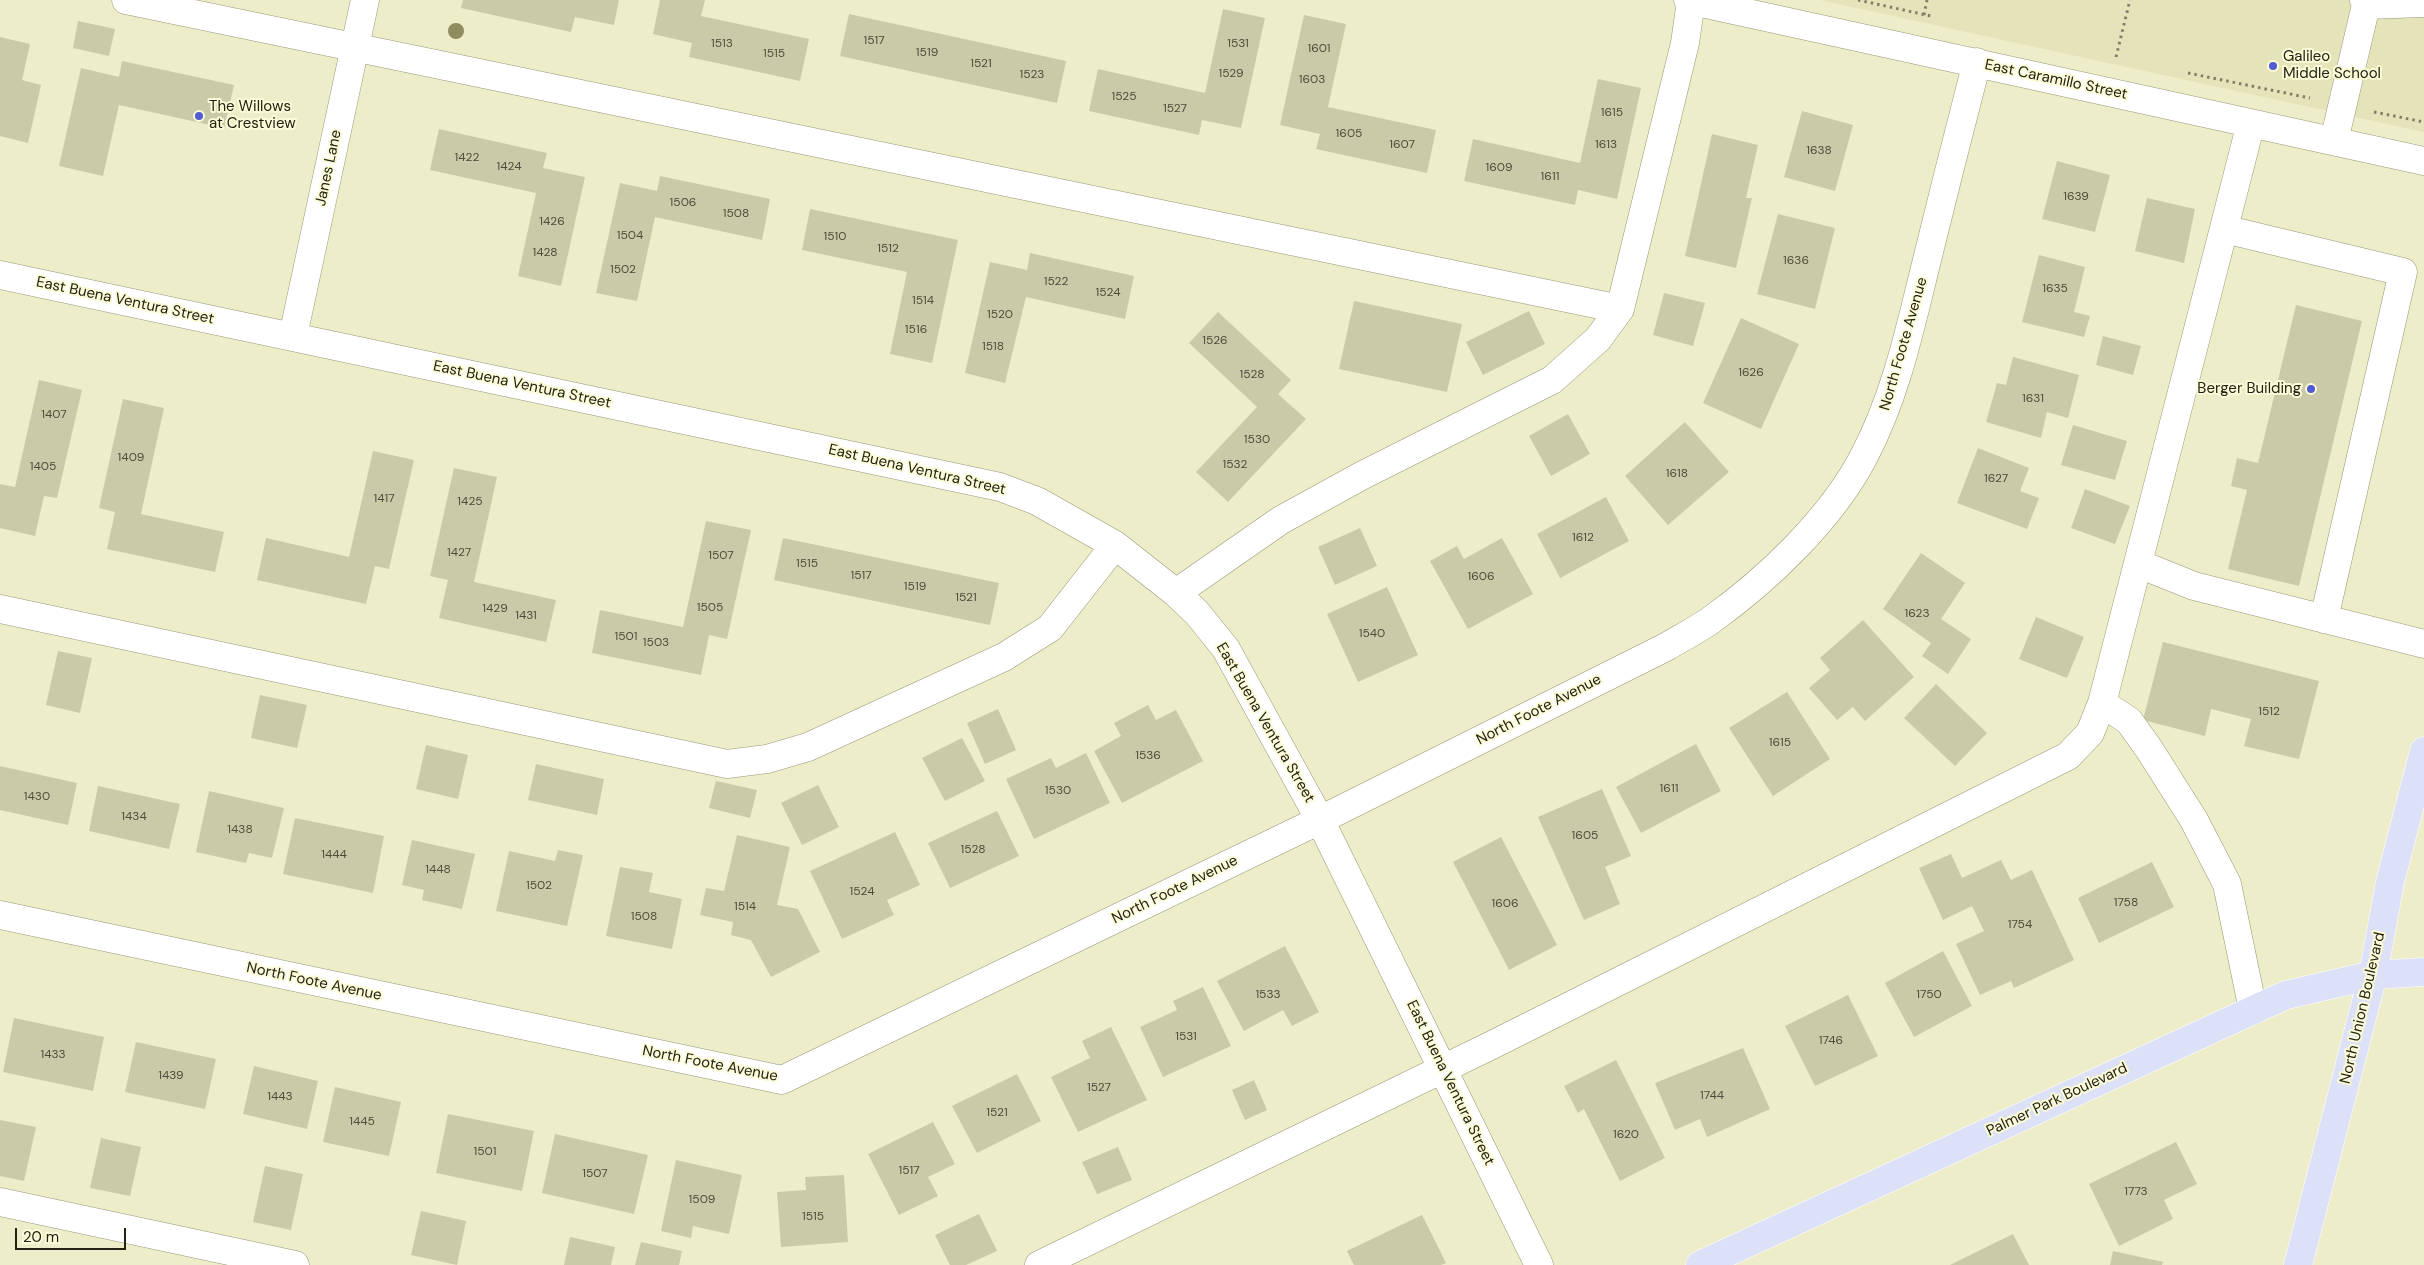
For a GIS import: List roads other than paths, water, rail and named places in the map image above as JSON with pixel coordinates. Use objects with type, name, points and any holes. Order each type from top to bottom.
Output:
[{"type":"main road","name":"North Union Boulevard","points":[[2298,1265],[2373,975],[2390,882],[2424,751]]},
{"type":"main road","name":"Palmer Park Boulevard","points":[[1700,1265],[2286,995],[2373,975],[2424,972]]},
{"type":"street","points":[[126,0],[1620,309]]},
{"type":"street","name":"Janes Lane","points":[[293,336],[365,0]]},
{"type":"street","points":[[1176,593],[1281,520],[1363,475],[1552,380],[1598,340],[1620,309],[1685,43],[1690,0]]},
{"type":"street","name":"East Caramillo Street","points":[[1690,0],[2424,161]]},
{"type":"street","points":[[2334,141],[2365,2],[2424,3]]},
{"type":"street","name":"North Foote Avenue","points":[[0,915],[782,1080],[1320,820],[1666,647],[1711,620],[1754,586],[1798,544],[1833,503],[1862,460],[1885,412],[1904,353],[1976,62]]},
{"type":"street","points":[[1039,1265],[1443,1069],[2068,756],[2090,733],[2102,703],[2251,123]]},
{"type":"street","points":[[2224,229],[2403,272],[2324,619]]},
{"type":"street","name":"East Buena Ventura Street","points":[[0,275],[1000,486],[1038,501],[1115,545],[1176,593],[1197,613],[1226,649],[1320,820],[1539,1265]]},
{"type":"street","points":[[0,609],[727,764],[767,759],[808,747],[1004,657],[1050,628],[1115,545]]},
{"type":"street","points":[[2139,564],[2194,586],[2424,644]]},
{"type":"street","points":[[2102,703],[2129,721],[2149,749],[2194,820],[2227,884],[2253,1010]]},
{"type":"street","points":[[0,1202],[295,1265]]},
{"type":"place","name":"Galileo Middle School","points":[[2273,66]]},
{"type":"place","name":"The Willows at Crestview","points":[[199,116]]},
{"type":"place","name":"Berger Building","points":[[2311,389]]}]
